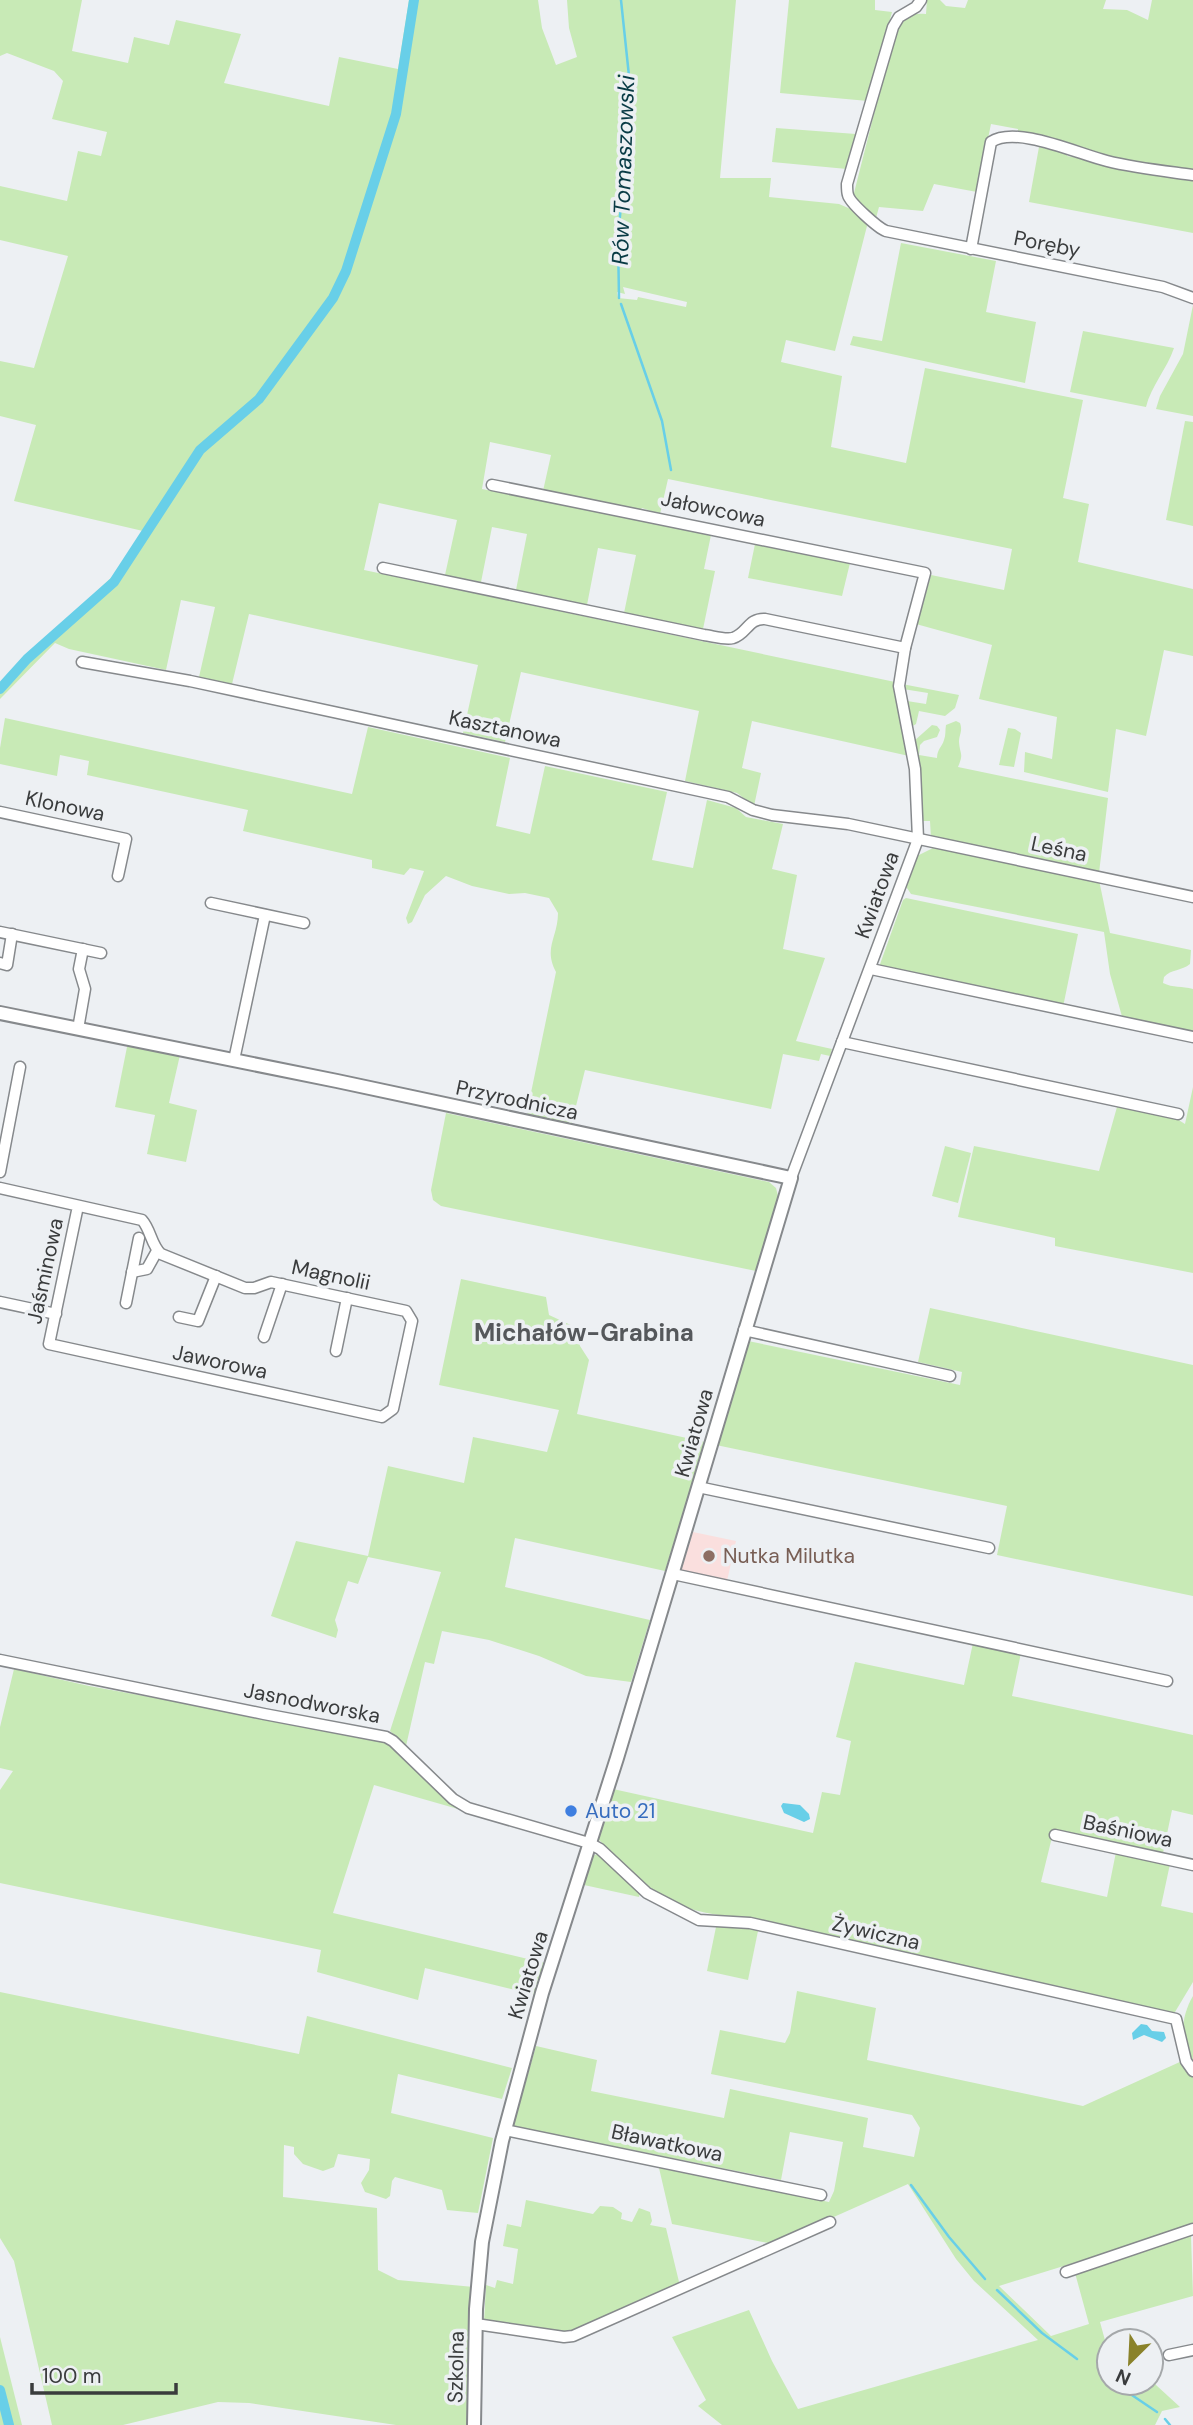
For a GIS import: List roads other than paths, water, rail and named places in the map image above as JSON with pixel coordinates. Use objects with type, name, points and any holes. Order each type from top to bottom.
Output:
[{"type":"street","name":"Poręby","points":[[922,0],[899,17],[893,27],[847,184],[847,194],[851,201],[878,228],[891,232],[1163,287],[1193,298]]},
{"type":"street","points":[[971,249],[991,142],[1000,136],[1012,136],[1108,162],[1193,175]]},
{"type":"street","name":"Jałowcowa","points":[[492,485],[925,573]]},
{"type":"street","points":[[383,568],[704,635],[733,638],[752,621],[765,619],[905,648]]},
{"type":"street","name":"Kwiatowa","points":[[476,2309],[482,2242],[505,2130],[542,1993],[673,1574],[791,1178],[918,839],[915,769],[900,692],[905,648],[925,573]]},
{"type":"street","name":"Kasztanowa","points":[[82,662],[190,681],[728,797],[752,810],[772,816],[848,824],[918,839]]},
{"type":"street","name":"Klonowa","points":[[0,812],[126,839],[118,876]]},
{"type":"street","name":"Leśna","points":[[918,839],[1193,897]]},
{"type":"street","points":[[211,903],[304,923]]},
{"type":"street","points":[[234,1060],[265,915]]},
{"type":"street","points":[[0,932],[101,953]]},
{"type":"street","points":[[0,963],[7,965],[12,934]]},
{"type":"street","points":[[78,1029],[85,989],[79,969],[83,949]]},
{"type":"street","points":[[871,969],[1193,1037]]},
{"type":"street","name":"Przyrodnicza","points":[[0,1013],[791,1178]]},
{"type":"street","points":[[842,1042],[1178,1114]]},
{"type":"street","points":[[0,1172],[20,1067]]},
{"type":"street","points":[[0,1188],[142,1220],[149,1228],[158,1251],[147,1269],[132,1272]]},
{"type":"street","name":"Jaśminowa","points":[[49,1344],[78,1206]]},
{"type":"street","points":[[126,1303],[139,1238]]},
{"type":"street","name":"Magnolii","points":[[158,1251],[250,1288],[267,1282],[282,1284],[406,1311],[412,1321],[393,1409],[382,1417]]},
{"type":"street","points":[[179,1317],[198,1321],[216,1276]]},
{"type":"street","points":[[264,1337],[282,1284]]},
{"type":"street","points":[[335,1351],[347,1298]]},
{"type":"street","points":[[0,1301],[56,1314]]},
{"type":"street","points":[[744,1331],[950,1376]]},
{"type":"street","name":"Jaworowa","points":[[49,1344],[382,1417]]},
{"type":"street","points":[[698,1487],[989,1548]]},
{"type":"street","points":[[673,1574],[1167,1681]]},
{"type":"street","name":"Jasnodworska","points":[[0,1660],[386,1737],[453,1799],[468,1808],[589,1843]]},
{"type":"street","name":"Baśniowa","points":[[1055,1835],[1193,1865]]},
{"type":"street","name":"Żywiczna","points":[[589,1843],[600,1849],[647,1893],[699,1920],[750,1923],[1176,2019],[1185,2061],[1193,2071]]},
{"type":"street","name":"Bławatkowa","points":[[505,2130],[821,2195]]},
{"type":"street","points":[[476,2324],[573,2336],[830,2222]]},
{"type":"street","points":[[1066,2272],[1193,2229]]},
{"type":"street","name":"Szkolna","points":[[474,2425],[476,2309]]},
{"type":"street","points":[[1170,2355],[1193,2350]]},
{"type":"water","points":[[783,1803],[800,1805],[810,1819],[804,1822],[784,1813],[781,1806]]},
{"type":"water","points":[[1141,2024],[1147,2025],[1152,2031],[1164,2032],[1166,2038],[1162,2042],[1144,2035],[1133,2040],[1132,2033]]},
{"type":"waterway","points":[[0,689],[27,659],[114,582],[200,450],[259,399],[333,298],[346,271],[396,114],[414,0]]},
{"type":"waterway","name":"Rów Tomaszowski","points":[[619,298],[618,238],[631,95],[621,0]]},
{"type":"waterway","name":"Rów Tomaszowski","points":[[621,304],[662,421],[671,470]]},
{"type":"waterway","points":[[911,2185],[949,2237],[985,2279]]},
{"type":"waterway","points":[[997,2290],[1042,2333],[1077,2359]]},
{"type":"waterway","points":[[0,2390],[9,2425]]},
{"type":"waterway","points":[[1135,2397],[1157,2412]]},
{"type":"waterway","points":[[1165,2419],[1170,2425]]},
{"type":"place","name":"Nutka Milutka","points":[[709,1556]]},
{"type":"place","name":"Auto 21","points":[[571,1811]]},
{"type":"district","name":"Michałów-Grabina","points":[[584,1332]]}]
